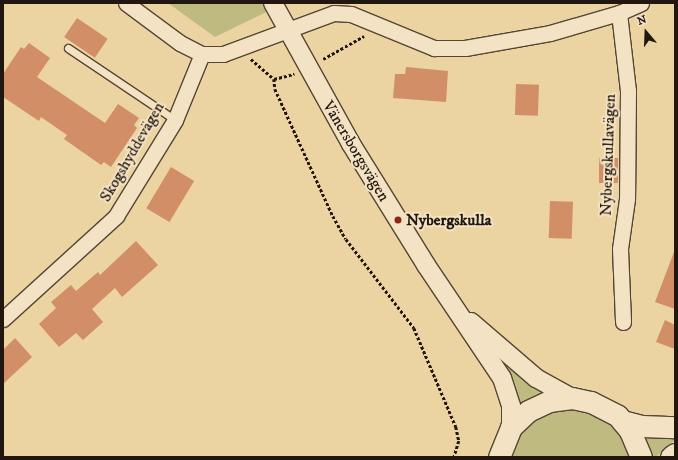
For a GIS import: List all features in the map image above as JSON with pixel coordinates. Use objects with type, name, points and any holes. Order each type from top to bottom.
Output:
[{"type":"main road","name":"Vänersborgsvägen","points":[[572,398],[601,405],[622,421],[635,440],[641,457]]},
{"type":"main road","points":[[511,427],[538,406],[572,398]]},
{"type":"main road","points":[[622,421],[642,426],[675,427]]},
{"type":"main road","name":"Vänersborgsvägen","points":[[498,457],[511,427]]},
{"type":"main road","points":[[671,457],[675,454]]},
{"type":"street","points":[[126,3],[180,43],[202,54],[223,54],[287,30],[336,8],[434,48],[465,48],[550,33],[619,13],[641,3]]},
{"type":"street","name":"Vänersborgsvägen","points":[[273,3],[351,144],[426,265],[502,378],[511,406],[511,427]]},
{"type":"street","name":"Nybergskullavägen","points":[[619,13],[628,91],[627,199],[620,249],[623,322]]},
{"type":"street","name":"Skogshyddevägen","points":[[3,319],[116,216],[175,120],[202,54]]},
{"type":"street","name":"Vänersborgsvägen","points":[[460,314],[536,378],[572,398]]},
{"type":"lane","points":[[68,48],[175,120]]},
{"type":"path","points":[[274,79],[276,89],[332,216],[346,239],[414,328],[456,427],[459,441],[454,457]]},
{"type":"shaded area","points":[[168,3],[285,3],[215,37]]},
{"type":"shaded area","points":[[501,363],[525,380],[548,395],[520,407]]},
{"type":"shaded area","points":[[565,409],[586,411],[605,420],[620,434],[629,457],[508,457],[514,440],[527,424],[545,413]]},
{"type":"shaded area","points":[[642,436],[675,437],[675,440],[656,457],[649,457]]},
{"type":"building","points":[[77,18],[108,39],[95,58],[64,37]]},
{"type":"building","points":[[29,43],[50,58],[37,77],[105,123],[118,104],[139,118],[134,125],[137,128],[111,167],[104,162],[101,165],[64,139],[67,135],[41,117],[39,121],[3,97],[3,74],[21,47],[24,49]]},
{"type":"building","points":[[406,67],[448,71],[446,102],[393,98],[395,74],[405,74]]},
{"type":"building","points":[[516,84],[539,85],[538,116],[515,115]]},
{"type":"building","points":[[599,158],[618,158],[618,183],[599,183]]},
{"type":"building","points":[[171,167],[194,181],[169,222],[146,208]]},
{"type":"building","points":[[550,201],[573,202],[572,239],[549,238]]},
{"type":"building","points":[[136,241],[158,265],[122,297],[115,288],[92,309],[103,322],[83,340],[76,333],[59,347],[39,324],[56,308],[51,302],[71,285],[76,291],[98,272],[100,275]]},
{"type":"building","points":[[675,252],[675,309],[655,302]]},
{"type":"building","points":[[665,320],[675,325],[675,349],[656,342]]},
{"type":"building","points":[[15,338],[32,357],[3,384],[3,350]]},
{"type":"place","name":"Nybergskulla","points":[[398,220]]}]
